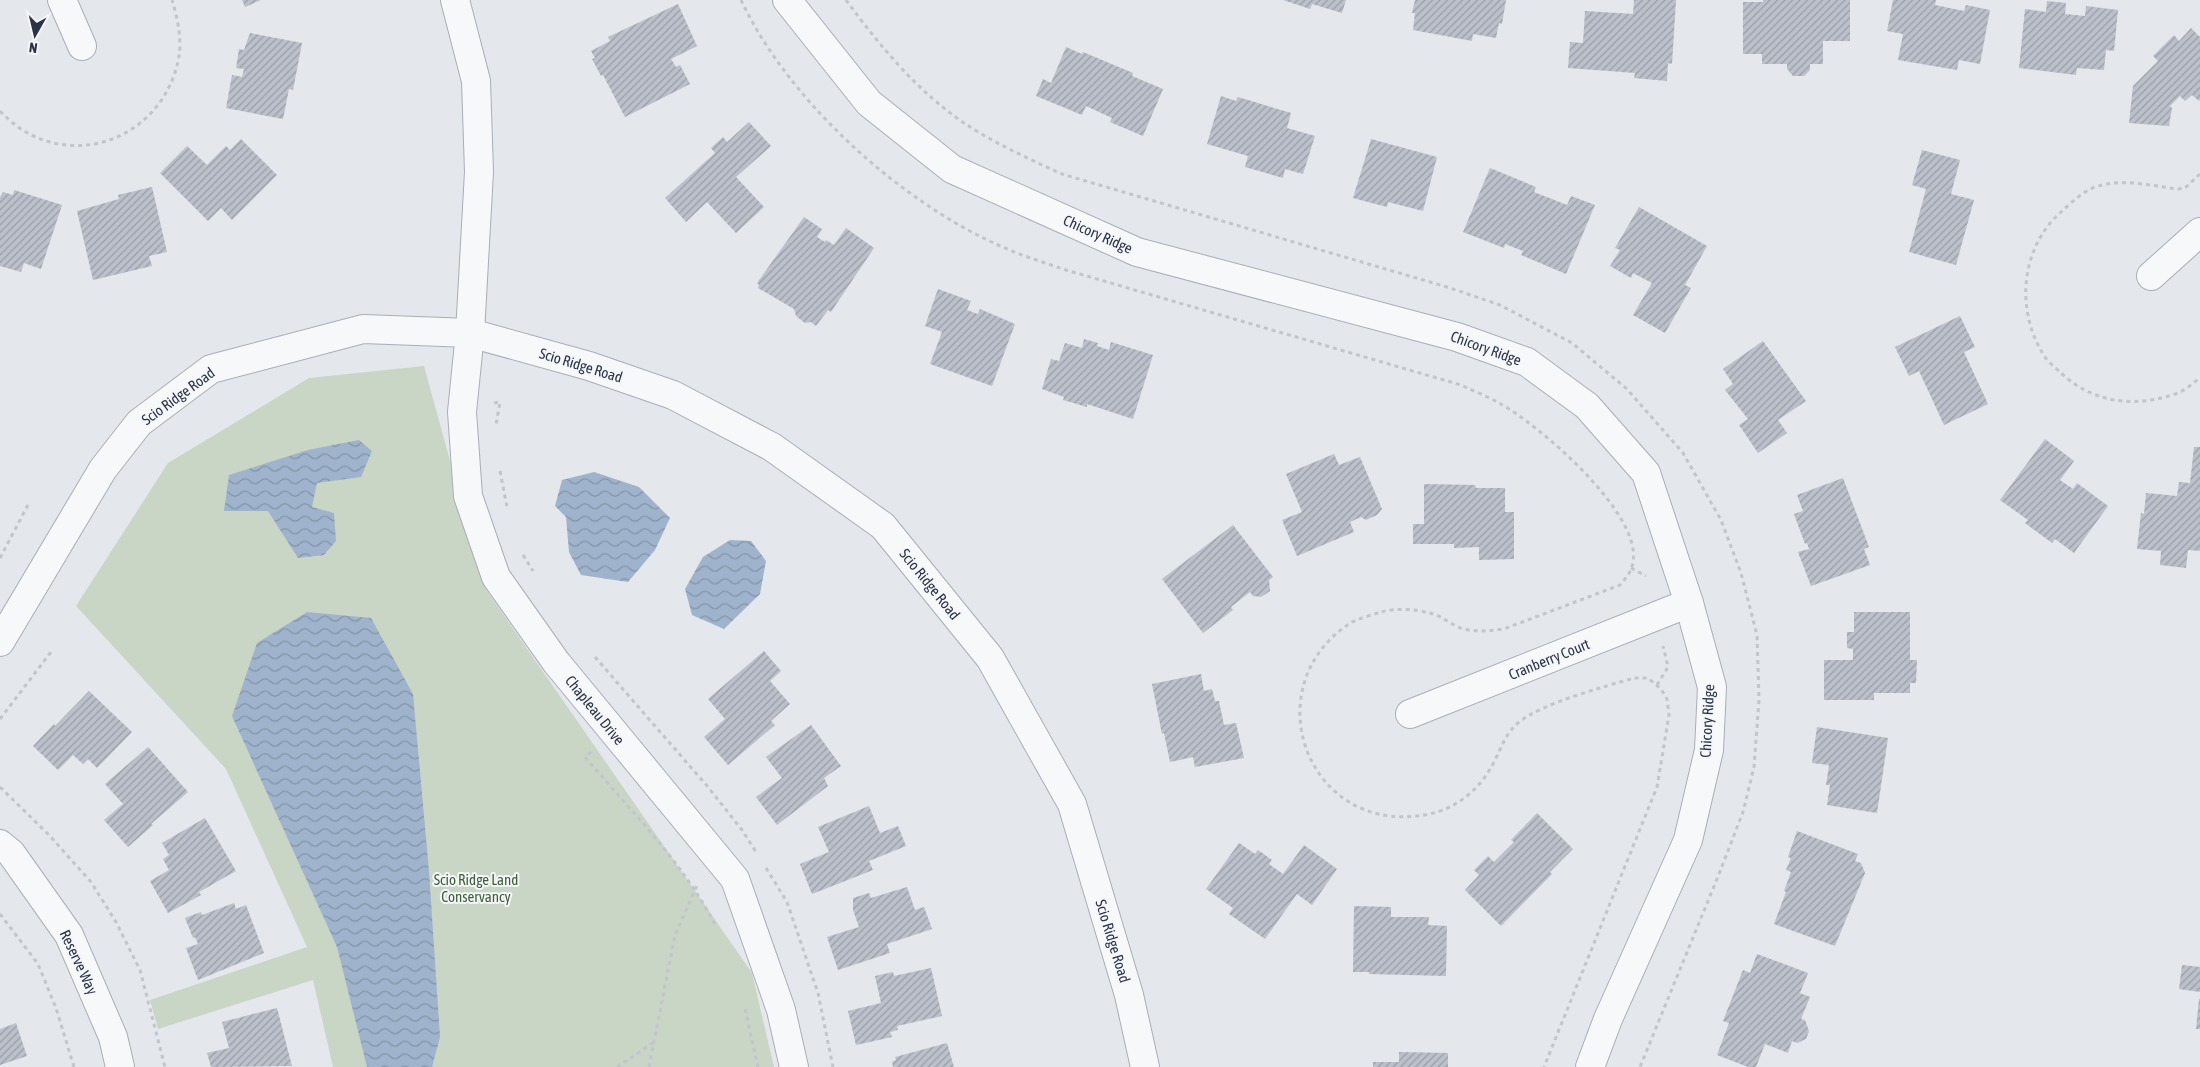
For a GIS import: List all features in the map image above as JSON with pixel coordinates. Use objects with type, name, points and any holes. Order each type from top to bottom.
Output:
[{"type":"street","points":[[62,0],[82,46]]},
{"type":"street","points":[[455,0],[476,81],[478,172],[470,333]]},
{"type":"street","name":"Chicory Ridge","points":[[787,0],[869,103],[952,169],[1137,252],[1457,336],[1527,362],[1586,406],[1646,473],[1689,603],[1712,687],[1709,750],[1688,840],[1608,1020],[1590,1067]]},
{"type":"street","points":[[2151,276],[2200,232]]},
{"type":"street","name":"Scio Ridge Road","points":[[0,642],[103,469],[139,423],[211,369],[363,329],[470,333],[589,366],[673,395],[772,447],[883,526],[990,658],[1072,804],[1129,995],[1145,1067]]},
{"type":"street","name":"Chapleau Drive","points":[[470,333],[463,404],[468,496],[496,576],[556,662],[734,879],[781,1010],[794,1067]]},
{"type":"street","name":"Cranberry Court","points":[[1410,714],[1689,603]]},
{"type":"street","name":"Reserve Way","points":[[0,844],[11,853],[69,935],[113,1037],[120,1067]]},
{"type":"path","points":[[0,111],[14,126],[44,140],[76,147],[101,143],[131,131],[156,110],[171,86],[180,55],[172,0]]},
{"type":"path","points":[[741,0],[772,52],[810,102],[847,141],[907,191],[952,220],[1005,248],[1066,270],[1461,385],[1500,403],[1533,426],[1572,460],[1612,505],[1627,530],[1633,552],[1633,562],[1629,574],[1620,585],[1498,630],[1484,632],[1462,628],[1430,613],[1406,610],[1383,611],[1353,622],[1330,641],[1311,665],[1303,689],[1299,714],[1302,741],[1314,767],[1334,792],[1366,811],[1393,818],[1425,815],[1452,807],[1479,786],[1488,773],[1506,735],[1532,713],[1634,678],[1648,678],[1662,689],[1667,699],[1670,715],[1657,787],[1544,1067]]},
{"type":"path","points":[[846,0],[875,40],[926,92],[964,123],[1023,156],[1070,176],[1500,304],[1572,343],[1627,389],[1683,453],[1721,520],[1740,574],[1757,635],[1759,700],[1754,767],[1743,812],[1716,883],[1640,1067]]},
{"type":"path","points":[[2200,174],[2185,188],[2178,189],[2130,183],[2101,185],[2077,198],[2048,224],[2029,259],[2024,294],[2031,328],[2045,358],[2072,383],[2104,398],[2139,403],[2180,392],[2200,378]]},
{"type":"path","points":[[463,404],[500,402],[496,428]]},
{"type":"path","points":[[499,463],[508,512]]},
{"type":"path","points":[[0,558],[29,502]]},
{"type":"path","points":[[520,547],[533,572]]},
{"type":"path","points":[[0,719],[51,652]]},
{"type":"path","points":[[594,655],[742,830],[761,860]]},
{"type":"path","points":[[641,710],[585,757],[684,873],[718,930]]},
{"type":"path","points":[[0,787],[91,882],[116,922],[140,970],[165,1067]]},
{"type":"path","points":[[649,1067],[675,935],[711,852]]},
{"type":"path","points":[[765,867],[787,902],[818,993],[833,1067]]},
{"type":"path","points":[[0,914],[38,964],[56,1008],[74,1067]]},
{"type":"path","points":[[744,1001],[758,1067]]},
{"type":"path","points":[[617,1067],[653,1043]]},
{"type":"green space","name":"Scio Ridge Land Conservancy","points":[[424,366],[485,588],[752,973],[774,1067],[333,1067],[313,980],[158,1029],[150,1000],[307,947],[226,769],[76,606],[168,463],[309,378]]},
{"type":"water","points":[[359,440],[372,451],[361,477],[317,483],[312,507],[334,513],[336,541],[324,555],[298,558],[268,511],[224,511],[229,475],[308,450]]},
{"type":"water","points":[[594,472],[639,487],[670,518],[655,550],[628,582],[581,575],[569,552],[566,517],[555,506],[562,480]]},
{"type":"water","points":[[730,540],[751,541],[766,561],[760,594],[724,629],[692,615],[685,589],[703,557]]},
{"type":"water","points":[[307,612],[371,618],[413,694],[429,871],[440,1037],[432,1067],[367,1067],[337,947],[232,716],[257,643]]},
{"type":"building","points":[[242,0],[261,0],[245,7]]},
{"type":"building","points":[[1283,0],[1346,0],[1342,13],[1312,4],[1310,9]]},
{"type":"building","points":[[1415,0],[1506,0],[1502,24],[1499,23],[1496,38],[1473,34],[1472,41],[1413,30],[1415,13],[1412,13]]},
{"type":"building","points":[[1634,0],[1676,0],[1672,64],[1668,63],[1667,81],[1634,78],[1635,73],[1568,68],[1570,42],[1583,43],[1585,11],[1633,14]]},
{"type":"building","points":[[1763,0],[1850,0],[1850,41],[1823,41],[1823,64],[1810,64],[1810,70],[1804,76],[1793,76],[1787,69],[1787,64],[1762,64],[1762,54],[1743,54],[1743,2],[1763,2]]},
{"type":"building","points":[[1893,0],[1936,0],[1935,5],[1964,11],[1966,5],[1990,10],[1980,64],[1959,60],[1957,70],[1898,60],[1903,34],[1887,31]]},
{"type":"building","points":[[2047,1],[2066,3],[2065,14],[2085,16],[2086,6],[2118,10],[2114,51],[2106,50],[2104,70],[2077,68],[2076,75],[2019,68],[2025,9],[2046,12]]},
{"type":"building","points":[[678,4],[697,46],[671,59],[676,67],[680,65],[690,84],[625,117],[603,75],[601,76],[592,59],[595,58],[591,51],[610,41],[608,37]]},
{"type":"building","points":[[2191,28],[2200,37],[2199,101],[2192,95],[2185,101],[2180,96],[2170,106],[2172,108],[2169,126],[2129,123],[2133,86],[2158,61],[2153,56],[2174,35],[2179,41]]},
{"type":"building","points":[[250,33],[302,43],[293,90],[289,89],[283,119],[226,108],[232,75],[242,77],[244,69],[236,68],[239,49],[244,50]]},
{"type":"building","points":[[1066,47],[1133,73],[1132,76],[1163,89],[1143,136],[1110,122],[1112,118],[1086,106],[1082,115],[1036,96],[1043,79],[1051,83]]},
{"type":"building","points":[[1221,96],[1236,101],[1238,97],[1291,113],[1287,128],[1315,136],[1303,174],[1285,169],[1283,178],[1245,167],[1248,156],[1207,144]]},
{"type":"building","points":[[749,122],[771,146],[736,177],[764,207],[736,233],[707,202],[686,222],[665,198],[715,153],[711,148],[723,137],[727,142]]},
{"type":"building","points":[[241,139],[277,175],[232,220],[221,208],[208,221],[160,173],[187,146],[207,165],[226,146],[230,150]]},
{"type":"building","points":[[1371,139],[1437,157],[1423,211],[1388,202],[1387,207],[1353,198]]},
{"type":"building","points":[[1922,150],[1960,160],[1951,194],[1974,200],[1956,265],[1909,252],[1926,189],[1912,185]]},
{"type":"building","points":[[1490,168],[1536,187],[1534,192],[1567,205],[1571,196],[1595,205],[1566,274],[1521,255],[1523,251],[1505,244],[1504,248],[1463,232]]},
{"type":"building","points":[[152,187],[167,252],[149,256],[152,266],[93,280],[77,211],[119,199],[118,195]]},
{"type":"building","points":[[14,190],[62,205],[41,269],[24,263],[21,272],[0,266],[0,197],[3,192],[13,195]]},
{"type":"building","points":[[1639,207],[1707,246],[1685,285],[1691,288],[1665,333],[1633,315],[1652,283],[1633,273],[1631,278],[1610,266],[1620,250],[1615,248]]},
{"type":"building","points":[[804,217],[822,229],[817,237],[825,242],[826,240],[834,245],[846,228],[874,248],[831,312],[828,310],[816,326],[811,322],[805,323],[796,316],[794,309],[758,288],[759,285],[757,283]]},
{"type":"building","points":[[938,289],[971,301],[967,310],[978,314],[980,309],[1015,324],[992,386],[930,364],[942,332],[925,326]]},
{"type":"building","points":[[1960,316],[1975,347],[1964,352],[1988,404],[1944,425],[1919,371],[1909,376],[1895,347]]},
{"type":"building","points":[[1084,339],[1098,343],[1097,346],[1109,350],[1111,342],[1153,355],[1133,419],[1087,404],[1087,407],[1063,400],[1064,397],[1042,389],[1051,359],[1059,361],[1065,343],[1082,348]]},
{"type":"building","points":[[1763,341],[1806,401],[1778,420],[1787,433],[1758,453],[1739,425],[1748,419],[1725,390],[1733,384],[1723,369]]},
{"type":"building","points":[[2045,439],[2074,461],[2060,480],[2073,489],[2077,483],[2108,506],[2074,553],[2055,539],[2052,543],[2025,523],[2028,520],[2000,500]]},
{"type":"building","points":[[2194,447],[2200,447],[2200,551],[2188,550],[2186,568],[2160,565],[2161,551],[2137,549],[2141,513],[2144,514],[2146,493],[2177,496],[2179,482],[2190,483]]},
{"type":"building","points":[[1334,454],[1339,465],[1360,457],[1382,509],[1377,515],[1366,520],[1361,517],[1350,522],[1354,532],[1297,556],[1282,520],[1302,512],[1286,474]]},
{"type":"building","points":[[1843,478],[1869,547],[1864,549],[1870,565],[1811,586],[1798,552],[1809,549],[1807,543],[1805,544],[1794,514],[1803,511],[1797,495]]},
{"type":"building","points":[[1424,484],[1475,485],[1476,488],[1505,488],[1505,512],[1514,512],[1514,559],[1479,560],[1479,547],[1454,548],[1454,544],[1413,544],[1413,524],[1424,524]]},
{"type":"building","points":[[1233,525],[1273,577],[1269,580],[1270,591],[1261,597],[1253,596],[1250,592],[1231,607],[1233,610],[1203,633],[1162,579]]},
{"type":"building","points":[[1854,612],[1910,612],[1910,660],[1917,660],[1916,683],[1910,683],[1910,693],[1874,693],[1874,700],[1824,700],[1824,660],[1853,660],[1853,649],[1847,648],[1847,632],[1854,632]]},
{"type":"building","points":[[764,651],[781,671],[770,681],[790,704],[771,721],[775,725],[728,765],[704,737],[725,719],[708,699]]},
{"type":"building","points":[[1201,674],[1204,691],[1212,689],[1215,701],[1219,701],[1224,725],[1236,723],[1244,758],[1195,767],[1193,757],[1170,762],[1152,684]]},
{"type":"building","points":[[89,691],[132,732],[97,768],[88,759],[83,764],[73,755],[58,770],[33,746]]},
{"type":"building","points":[[811,725],[841,766],[824,778],[828,786],[777,825],[756,797],[782,778],[766,757]]},
{"type":"building","points":[[1817,727],[1888,738],[1877,813],[1827,805],[1830,785],[1826,785],[1829,765],[1812,763]]},
{"type":"building","points":[[148,747],[188,792],[128,847],[104,820],[123,804],[105,784]]},
{"type":"building","points":[[869,806],[880,833],[898,826],[906,846],[869,861],[873,870],[812,894],[800,864],[829,852],[818,827]]},
{"type":"building","points":[[1537,813],[1573,849],[1550,872],[1552,874],[1501,926],[1465,890],[1479,875],[1474,870],[1488,856],[1494,862],[1514,842],[1511,840]]},
{"type":"building","points":[[205,818],[236,871],[199,892],[201,895],[168,913],[150,881],[169,870],[163,859],[169,855],[162,843]]},
{"type":"building","points":[[1797,831],[1858,854],[1855,861],[1861,863],[1865,873],[1835,946],[1774,924],[1791,872],[1786,870],[1791,858],[1788,857]]},
{"type":"building","points":[[1239,843],[1255,854],[1258,850],[1272,860],[1269,864],[1283,874],[1304,845],[1337,869],[1312,905],[1297,894],[1265,939],[1229,914],[1233,908],[1206,889]]},
{"type":"building","points":[[907,887],[915,910],[924,907],[932,929],[887,944],[890,953],[838,970],[827,937],[859,927],[853,910],[853,898],[869,893],[871,898]]},
{"type":"building","points":[[234,903],[236,909],[246,905],[264,953],[198,980],[186,948],[198,944],[195,937],[193,938],[185,918],[201,912],[202,915]]},
{"type":"building","points":[[1354,906],[1391,907],[1391,917],[1429,917],[1428,925],[1447,926],[1446,976],[1353,972]]},
{"type":"building","points":[[1757,954],[1808,973],[1800,993],[1810,997],[1801,1019],[1805,1020],[1809,1031],[1806,1039],[1797,1043],[1792,1041],[1788,1053],[1765,1044],[1756,1067],[1748,1067],[1717,1055],[1729,1023],[1723,1021],[1743,970],[1750,973]]},
{"type":"building","points":[[2182,965],[2200,967],[2200,992],[2179,989]]},
{"type":"building","points":[[931,968],[942,1016],[897,1026],[898,1030],[890,1032],[892,1037],[856,1045],[848,1011],[881,1003],[875,976],[893,972],[894,976]]},
{"type":"building","points":[[2199,999],[2200,1029],[2196,1029]]},
{"type":"building","points":[[277,1008],[292,1066],[211,1067],[207,1053],[229,1048],[222,1022]]},
{"type":"building","points":[[16,1023],[27,1056],[0,1065],[0,1029]]},
{"type":"building","points":[[947,1043],[954,1067],[893,1067],[892,1062],[896,1060],[895,1057]]},
{"type":"building","points":[[1399,1052],[1448,1053],[1448,1067],[1373,1067],[1373,1062],[1399,1062]]}]
